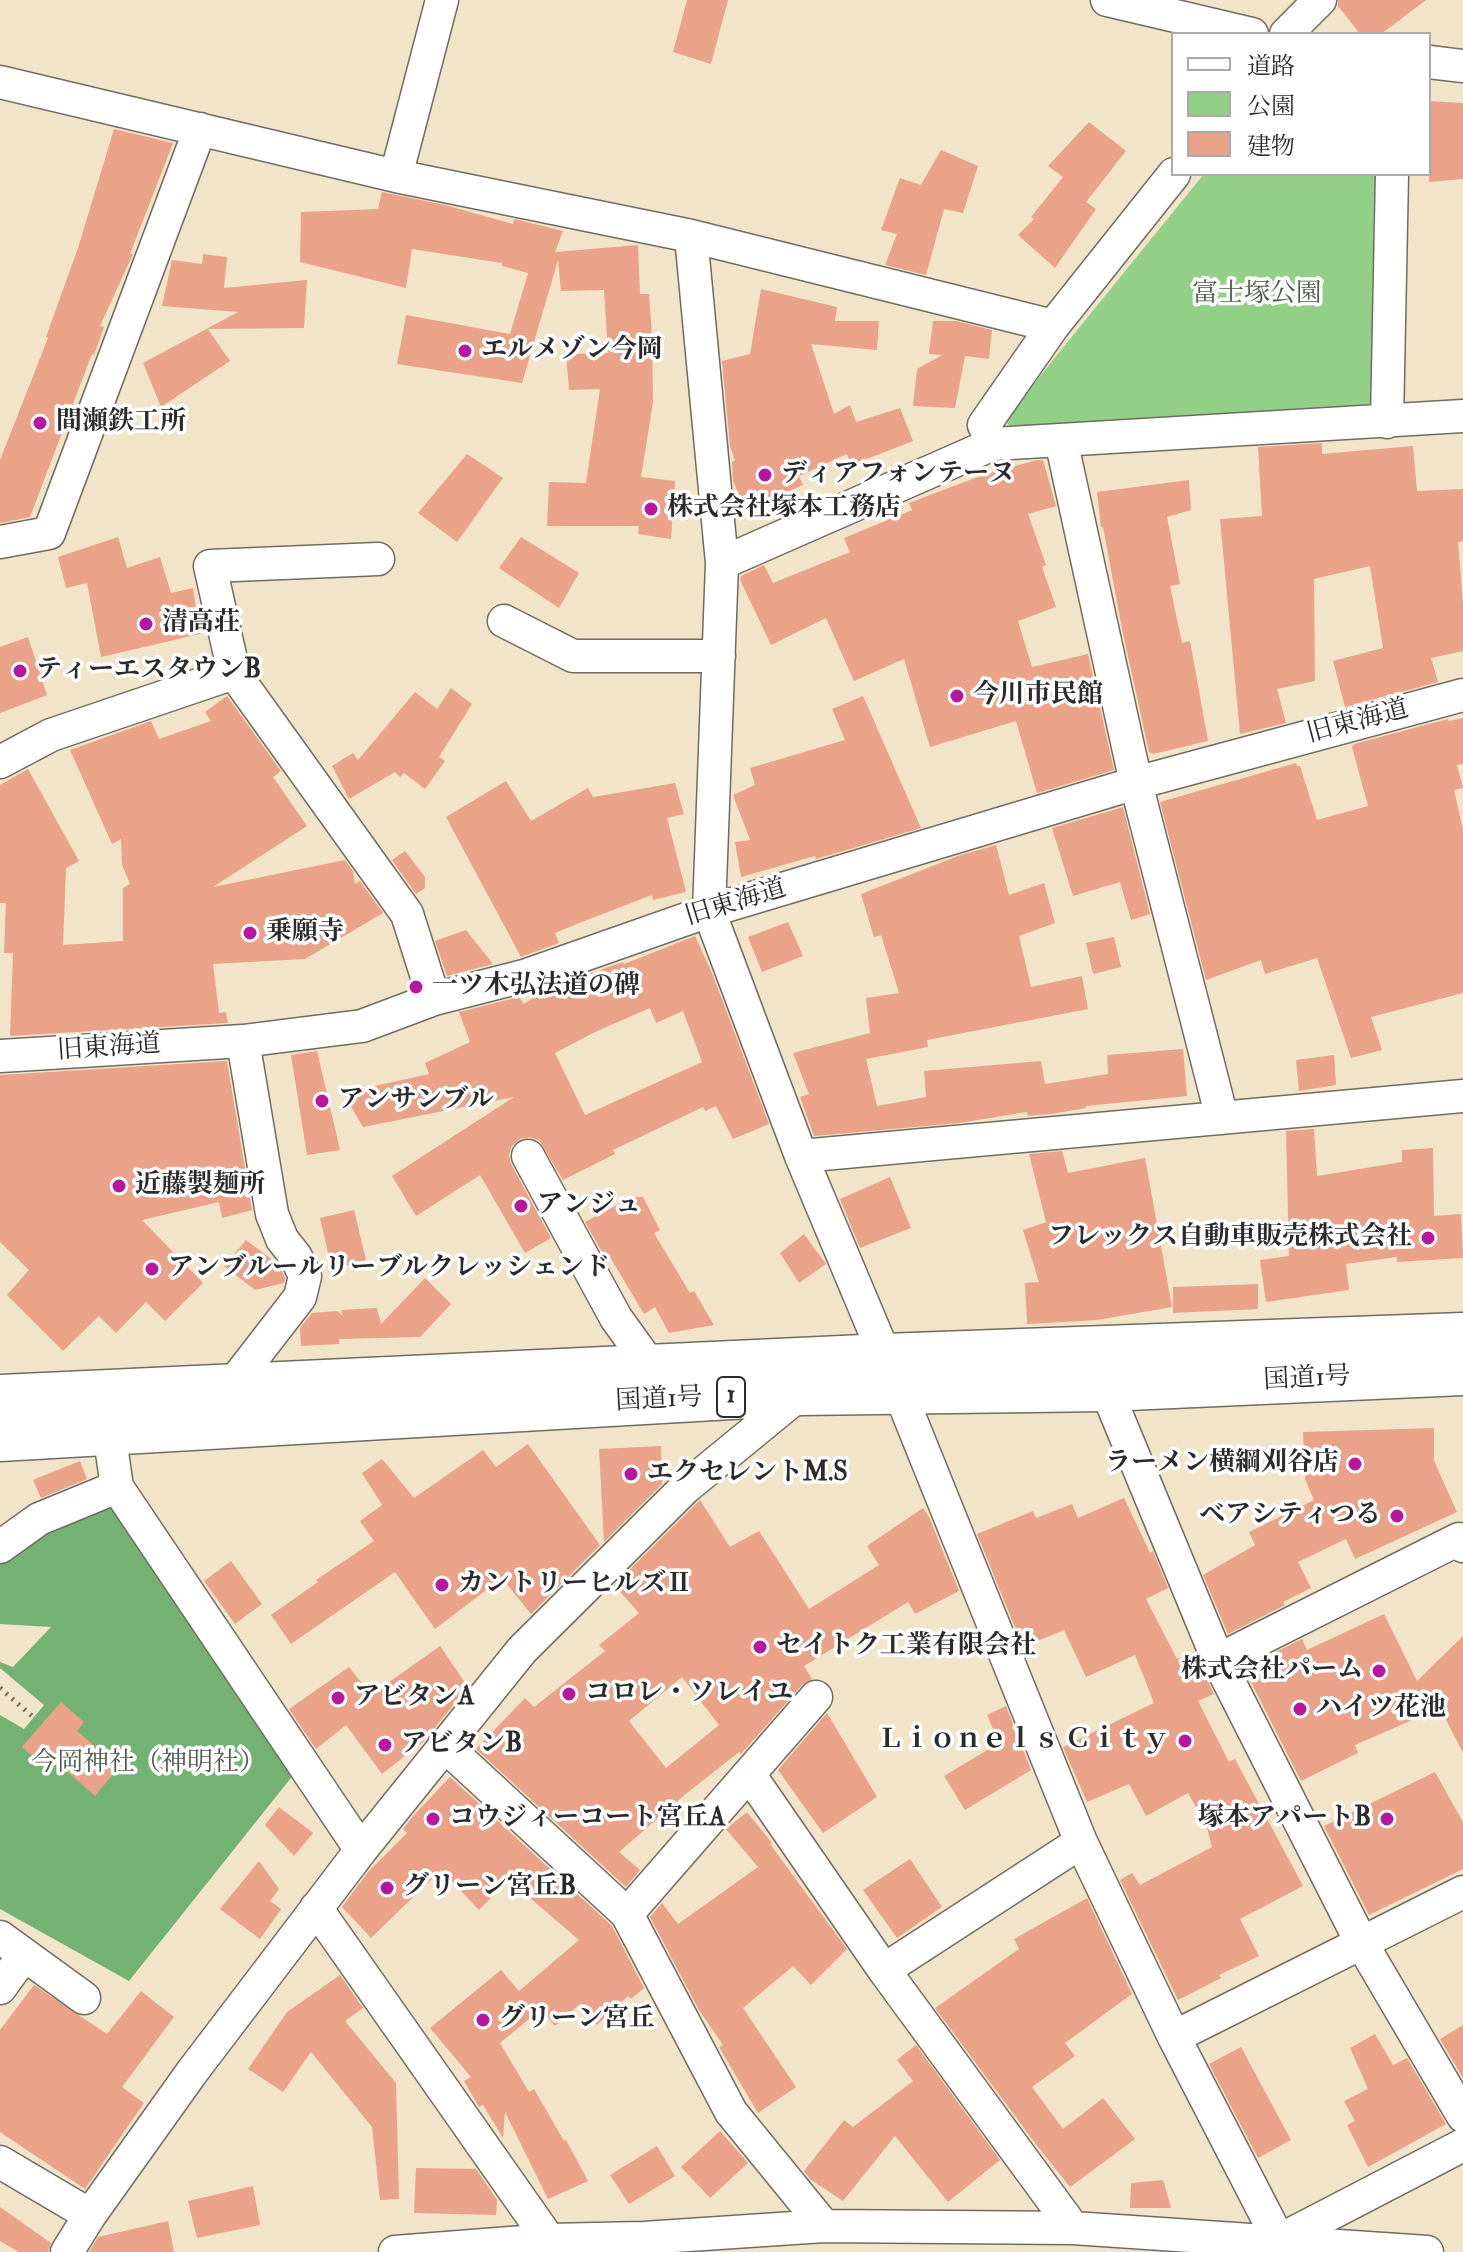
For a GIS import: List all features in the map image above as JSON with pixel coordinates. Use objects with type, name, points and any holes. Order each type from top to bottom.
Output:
[{"type":"highway","name":"国道1号","points":[[0,1439],[801,1393],[892,1373],[1463,1335]]},
{"type":"highway","name":"国道1号","points":[[0,1397],[652,1368],[892,1373],[1106,1389],[1463,1373]]},
{"type":"street","points":[[396,176],[442,0]]},
{"type":"street","points":[[1107,0],[1243,32]]},
{"type":"street","points":[[1288,32],[1320,0]]},
{"type":"street","points":[[1431,62],[1463,66]]},
{"type":"street","points":[[0,82],[396,176],[691,236],[1053,326]]},
{"type":"street","points":[[0,542],[49,533],[200,129]]},
{"type":"street","points":[[993,444],[984,425],[1053,326],[1172,176]]},
{"type":"street","points":[[1387,422],[1392,176]]},
{"type":"street","points":[[691,236],[722,563],[709,911],[801,1156],[1081,1842],[1174,2037],[1283,2246]]},
{"type":"street","points":[[722,563],[993,444],[1463,416]]},
{"type":"street","points":[[1061,440],[1136,783],[1222,1118]]},
{"type":"street","points":[[378,559],[210,566],[234,673],[407,914],[434,999]]},
{"type":"street","points":[[504,621],[573,656],[719,656]]},
{"type":"street","points":[[0,762],[51,735],[234,673]]},
{"type":"street","name":"旧東海道","points":[[0,1056],[243,1041],[362,1026],[434,999],[524,976],[709,911],[1136,783],[1463,695]]},
{"type":"street","points":[[232,1385],[300,1297],[305,1276],[282,1239],[272,1214],[243,1041]]},
{"type":"street","points":[[801,1156],[1463,1096]]},
{"type":"street","points":[[528,1156],[616,1318],[652,1368]]},
{"type":"street","points":[[1106,1389],[1218,1660],[1362,1944],[1463,2116]]},
{"type":"street","points":[[67,2252],[192,2072],[361,1850],[522,1650],[685,1488],[801,1393]]},
{"type":"street","points":[[109,1432],[117,1487],[361,1850]]},
{"type":"street","points":[[0,1547],[39,1519],[117,1487]]},
{"type":"street","points":[[1218,1660],[1459,1539],[1463,1546]]},
{"type":"street","points":[[627,1914],[816,1697]]},
{"type":"street","points":[[444,1745],[627,1914],[731,2112],[824,2226]]},
{"type":"street","points":[[749,1774],[884,1970],[1053,2237]]},
{"type":"street","points":[[884,1970],[1081,1842]]},
{"type":"street","points":[[1174,2037],[1463,1892]]},
{"type":"street","points":[[316,1908],[549,2240]]},
{"type":"street","points":[[0,1988],[12,1946],[84,1998]]},
{"type":"street","points":[[1283,2246],[1463,2145]]},
{"type":"street","points":[[0,2162],[90,2215]]},
{"type":"street","points":[[395,2252],[549,2240],[644,2245],[824,2226],[1427,2252]]},
{"type":"path","points":[[0,1688],[32,1716]]},
{"type":"green space","name":"富士塚公園","points":[[1202,176],[1377,176],[1370,407],[1011,429],[1005,419]]},
{"type":"green space","name":"今岡神社（神明社）","points":[[110,1500],[298,1769],[129,1981],[0,1909],[0,1715],[24,1729],[44,1705],[0,1668],[0,1662],[13,1667],[51,1627],[0,1624],[0,1560],[42,1528]]},
{"type":"building","points":[[687,0],[728,0],[711,64],[673,52]]},
{"type":"building","points":[[1338,0],[1426,0],[1384,32],[1358,32],[1338,6]]},
{"type":"building","points":[[1431,101],[1463,103],[1463,179],[1429,182]]},
{"type":"building","points":[[1089,122],[1126,151],[1086,202],[1096,209],[1055,268],[1018,235],[1034,219],[1031,217],[1063,177],[1048,166]]},
{"type":"building","points":[[114,129],[173,143],[130,254],[133,254],[100,326],[104,327],[94,355],[30,517],[0,523],[0,460],[48,338]]},
{"type":"building","points":[[941,150],[978,166],[963,213],[944,209],[926,275],[885,265],[897,234],[881,230],[900,178],[921,185]]},
{"type":"building","points":[[382,192],[513,224],[514,219],[563,231],[555,252],[638,245],[640,294],[649,294],[653,402],[641,477],[675,481],[671,539],[638,534],[639,526],[547,526],[549,482],[586,483],[600,389],[569,390],[566,354],[608,353],[604,290],[561,291],[558,260],[522,383],[397,364],[406,315],[510,334],[528,273],[502,266],[502,263],[412,249],[406,288],[300,262],[301,212],[378,209]]},
{"type":"building","points":[[203,254],[227,257],[224,288],[307,280],[304,328],[208,329],[230,361],[161,407],[143,363],[238,312],[162,306],[172,260],[202,264]]},
{"type":"building","points":[[761,289],[837,307],[835,321],[879,321],[877,350],[811,344],[834,414],[850,405],[856,422],[900,408],[913,441],[851,465],[847,454],[799,476],[803,485],[746,510],[733,481],[732,462],[735,460],[730,446],[722,361],[750,354]]},
{"type":"building","points":[[933,321],[956,321],[992,330],[989,359],[965,356],[955,408],[913,406],[917,369],[942,355],[929,354]]},
{"type":"building","points":[[1322,443],[1322,454],[1413,446],[1417,491],[1463,489],[1463,541],[1458,542],[1463,651],[1431,658],[1438,682],[1345,707],[1333,661],[1383,648],[1370,566],[1314,579],[1315,681],[1277,689],[1286,723],[1240,734],[1220,519],[1262,516],[1258,447]]},
{"type":"building","points":[[467,454],[503,478],[457,542],[418,513]]},
{"type":"building","points":[[1043,460],[1056,506],[1028,514],[1046,565],[1042,567],[1056,607],[1018,621],[1032,667],[1088,654],[1114,770],[1037,793],[1016,721],[930,747],[904,659],[854,681],[826,618],[771,645],[740,580],[741,576],[764,565],[773,583],[850,552],[844,538],[912,510],[909,503],[980,476]]},
{"type":"building","points":[[1189,480],[1191,510],[1167,517],[1180,584],[1170,586],[1182,643],[1190,641],[1208,741],[1153,754],[1149,752],[1122,629],[1097,492]]},
{"type":"building","points":[[118,537],[127,568],[160,557],[171,593],[193,588],[200,634],[101,657],[87,583],[66,588],[58,557]]},
{"type":"building","points":[[521,537],[579,573],[559,608],[499,568]]},
{"type":"building","name":"ティーエスタウンB","points":[[28,637],[47,695],[0,713],[0,647]]},
{"type":"building","points":[[451,688],[472,704],[439,757],[445,761],[425,789],[404,773],[400,777],[395,772],[349,799],[332,766],[353,753],[358,760],[415,692],[437,709]]},
{"type":"building","points":[[227,696],[281,771],[273,777],[307,826],[213,887],[345,860],[353,871],[355,884],[360,881],[383,913],[305,959],[213,964],[219,1013],[226,1012],[228,1023],[10,1036],[13,953],[4,953],[6,903],[0,903],[0,785],[28,769],[79,861],[66,868],[63,945],[123,941],[123,888],[130,884],[122,865],[121,839],[112,844],[70,750],[151,721],[159,739],[211,721],[205,712]]},
{"type":"building","points":[[863,696],[921,828],[741,877],[735,842],[750,840],[733,795],[755,785],[750,768],[845,740],[832,709]]},
{"type":"building","points":[[1463,718],[1463,764],[1457,765],[1463,788],[1454,790],[1463,830],[1463,993],[1371,1017],[1382,1050],[1351,1058],[1317,958],[1265,974],[1261,960],[1206,980],[1160,802],[1296,763],[1300,766],[1317,820],[1368,806],[1352,747],[1354,744],[1448,719]]},
{"type":"building","points":[[506,781],[531,821],[588,788],[593,797],[675,783],[684,814],[667,818],[686,892],[653,900],[652,895],[579,923],[555,933],[559,943],[521,957],[446,817]]},
{"type":"building","points":[[1123,807],[1150,914],[1131,920],[1120,882],[1073,896],[1052,828]]},
{"type":"building","points":[[996,845],[1009,895],[1044,883],[1055,923],[1019,936],[1031,987],[1082,976],[1088,1009],[927,1040],[928,1047],[866,1059],[877,1106],[926,1097],[924,1071],[1041,1061],[1045,1084],[1108,1074],[1107,1055],[1183,1049],[1187,1096],[1086,1106],[1051,1114],[1028,1116],[1027,1112],[959,1123],[814,1136],[800,1097],[809,1094],[793,1053],[870,1033],[866,998],[899,993],[881,935],[874,937],[861,894],[958,856]]},
{"type":"building","points":[[405,851],[425,877],[425,888],[416,894],[392,860]]},
{"type":"building","points":[[788,922],[803,956],[762,972],[748,937]]},
{"type":"building","points":[[466,930],[493,964],[447,976],[435,941]]},
{"type":"building","points":[[695,936],[769,1124],[733,1139],[716,1106],[705,1111],[703,1107],[613,1150],[615,1154],[563,1180],[539,1140],[529,1137],[520,1139],[511,1147],[511,1164],[551,1238],[525,1253],[480,1175],[416,1216],[392,1176],[514,1097],[363,1127],[343,1093],[429,1074],[425,1063],[470,1042],[459,1012],[519,997],[524,1004],[539,991],[624,964]],"holes":[[[650,1008],[656,1023],[683,1011],[702,1062],[585,1115],[555,1053]]]},
{"type":"building","points":[[1114,937],[1121,967],[1093,974],[1086,943]]},
{"type":"building","name":"アンサンブル","points":[[317,1051],[340,1150],[307,1155],[291,1055]]},
{"type":"building","points":[[1334,1055],[1336,1085],[1299,1091],[1296,1060]]},
{"type":"building","points":[[227,1061],[252,1210],[222,1218],[219,1202],[142,1220],[203,1283],[165,1321],[146,1302],[116,1333],[99,1316],[63,1351],[7,1295],[29,1270],[0,1242],[0,1075]]},
{"type":"building","points":[[1314,1129],[1317,1176],[1402,1162],[1402,1150],[1433,1148],[1434,1216],[1461,1214],[1463,1258],[1397,1262],[1397,1257],[1346,1264],[1349,1290],[1266,1302],[1260,1260],[1289,1256],[1286,1131]]},
{"type":"building","points":[[1062,1151],[1068,1173],[1145,1158],[1172,1307],[1097,1320],[1027,1324],[1025,1283],[1039,1282],[1023,1230],[1046,1222],[1029,1154]]},
{"type":"building","points":[[890,1177],[911,1228],[860,1248],[840,1199]]},
{"type":"building","points":[[632,1197],[643,1197],[660,1230],[654,1233],[690,1293],[694,1291],[714,1325],[669,1333],[655,1307],[644,1314],[610,1257],[606,1259],[585,1222]]},
{"type":"building","points":[[354,1210],[366,1260],[332,1270],[320,1218]]},
{"type":"building","points":[[804,1234],[826,1264],[799,1283],[780,1253]]},
{"type":"building","points":[[246,1240],[279,1265],[284,1283],[255,1290],[224,1266]]},
{"type":"building","points":[[425,1278],[451,1304],[420,1337],[339,1339],[339,1344],[301,1346],[300,1328],[312,1313],[337,1311],[343,1316],[341,1310],[377,1308],[381,1324]]},
{"type":"building","points":[[1258,1284],[1258,1309],[1173,1313],[1173,1287]]},
{"type":"building","points":[[1434,1428],[1434,1461],[1457,1512],[1355,1559],[1346,1539],[1298,1562],[1311,1588],[1228,1634],[1203,1575],[1255,1545],[1249,1532],[1314,1500],[1305,1479],[1303,1432]]},
{"type":"building","points":[[528,1444],[600,1545],[531,1614],[502,1578],[435,1629],[395,1572],[291,1644],[271,1615],[374,1541],[360,1521],[382,1505],[362,1473],[382,1459],[414,1498],[483,1450],[496,1467]]},
{"type":"building","name":"エクセレントM.S","points":[[661,1446],[662,1484],[604,1542],[599,1449]]},
{"type":"building","points":[[80,1461],[87,1479],[41,1498],[33,1480]]},
{"type":"building","points":[[1124,1498],[1150,1553],[1153,1551],[1168,1588],[1146,1599],[1177,1659],[1194,1652],[1214,1694],[1198,1701],[1229,1762],[1235,1759],[1303,1886],[1240,1919],[1259,1956],[1178,2000],[1120,1880],[1132,1873],[1140,1885],[1212,1847],[1206,1824],[1188,1793],[1146,1816],[1129,1784],[1087,1802],[1063,1747],[1154,1703],[1135,1655],[1086,1677],[1064,1630],[1023,1647],[977,1534],[1033,1511],[1036,1518],[1072,1504],[1078,1518]]},
{"type":"building","points":[[700,1500],[730,1547],[759,1531],[809,1609],[879,1565],[867,1546],[923,1508],[959,1591],[915,1614],[908,1602],[804,1666],[812,1679],[802,1685],[741,1754],[739,1752],[687,1793],[619,1852],[640,1870],[626,1887],[476,1749],[525,1698],[534,1707],[605,1651],[599,1645],[639,1613],[614,1585]],"holes":[[[682,1677],[719,1725],[666,1768],[629,1721]]]},
{"type":"building","points":[[231,1561],[262,1604],[235,1624],[204,1581]]},
{"type":"building","points":[[1384,1614],[1417,1681],[1463,1636],[1463,1753],[1440,1708],[1355,1745],[1358,1753],[1301,1781],[1244,1668],[1302,1639],[1307,1650]]},
{"type":"building","points":[[440,1646],[468,1687],[424,1741],[382,1774],[346,1725],[316,1749],[289,1709],[349,1667],[371,1695]]},
{"type":"building","points":[[61,1702],[84,1722],[77,1731],[119,1767],[95,1796],[52,1758],[45,1767],[22,1747]]},
{"type":"building","points":[[1006,1706],[1031,1770],[965,1810],[944,1776],[999,1743],[987,1715]]},
{"type":"building","points":[[827,1713],[877,1797],[823,1833],[778,1770]]},
{"type":"building","points":[[1435,1772],[1463,1822],[1463,1869],[1369,1915],[1324,1826]]},
{"type":"building","points":[[450,1777],[612,1926],[644,1988],[631,1999],[628,1996],[597,2025],[579,2005],[555,2026],[541,2009],[500,2043],[529,2092],[534,2089],[588,2181],[548,2199],[505,2112],[503,2138],[464,2081],[471,2077],[430,2028],[501,1970],[519,1991],[579,1940],[509,1880],[479,1910],[441,1870],[371,1938],[342,1907],[368,1872],[407,1833],[403,1829],[414,1815]]},
{"type":"building","points":[[279,1807],[313,1833],[294,1856],[265,1825]]},
{"type":"building","points":[[747,1812],[847,1949],[811,1985],[793,1966],[743,2008],[796,2087],[758,2113],[650,1917],[662,1903],[678,1924],[758,1867],[726,1829]]},
{"type":"building","points":[[910,1859],[942,1907],[897,1938],[863,1890]]},
{"type":"building","points":[[259,1861],[279,1889],[270,1901],[281,1909],[260,1939],[220,1909]]},
{"type":"building","points":[[1087,1898],[1132,1994],[1065,2043],[1075,2056],[1032,2087],[1063,2129],[1103,2098],[1135,2139],[1070,2187],[935,2008],[1019,1949],[1014,1939]]},
{"type":"building","points":[[340,1975],[363,2008],[345,2021],[396,2083],[399,2199],[380,2200],[372,2127],[311,2052],[283,2092],[248,2069],[287,2012]]},
{"type":"building","points":[[34,1985],[107,2034],[141,1991],[174,2017],[122,2087],[144,2103],[85,2189],[0,2132],[0,2030]]},
{"type":"building","points":[[1463,2025],[1463,2078],[1440,2039]]},
{"type":"building","points":[[1375,2034],[1393,2065],[1407,2058],[1446,2124],[1368,2167],[1347,2125],[1355,2121],[1344,2101],[1368,2089],[1350,2048]]},
{"type":"building","points":[[916,2045],[1000,2160],[948,2202],[895,2136],[843,2201],[810,2179],[804,2171],[844,2120],[853,2127],[913,2081],[897,2060]]},
{"type":"building","points":[[1241,2047],[1291,2140],[1258,2158],[1209,2064]]},
{"type":"building","points":[[720,2131],[748,2163],[710,2198],[681,2167]]},
{"type":"building","points":[[657,2146],[675,2176],[629,2204],[610,2175]]},
{"type":"building","points":[[416,2168],[476,2169],[497,2200],[496,2215],[414,2213]]},
{"type":"building","points":[[1163,2180],[1171,2208],[1130,2208],[1131,2183]]},
{"type":"building","points":[[253,2186],[260,2225],[197,2238],[188,2201]]},
{"type":"building","points":[[0,2207],[51,2243],[48,2252],[19,2252],[0,2241]]},
{"type":"building","points":[[168,2221],[174,2252],[89,2252],[98,2237]]},
{"type":"place","name":"エルメゾン今岡","points":[[465,351]]},
{"type":"place","name":"間瀬鉄工所","points":[[40,423]]},
{"type":"place","name":"ディアフォンテーヌ","points":[[765,475]]},
{"type":"place","name":"株式会社塚本工務店","points":[[651,509]]},
{"type":"place","name":"清高荘","points":[[146,624]]},
{"type":"place","name":"ティーエスタウンB","points":[[20,671]]},
{"type":"place","name":"今川市民館","points":[[957,696]]},
{"type":"place","name":"乗願寺","points":[[250,933]]},
{"type":"place","name":"一ツ木弘法道の碑","points":[[416,987]]},
{"type":"place","name":"アンサンブル","points":[[322,1101]]},
{"type":"place","name":"近藤製麺所","points":[[119,1186]]},
{"type":"place","name":"アンジュ","points":[[521,1206]]},
{"type":"place","name":"フレックス自動車販売株式会社","points":[[1428,1238]]},
{"type":"place","name":"アンブルールリーブルクレッシェンド","points":[[152,1269]]},
{"type":"place","name":"ラーメン横綱刈谷店","points":[[1355,1464]]},
{"type":"place","name":"エクセレントM.S","points":[[631,1474]]},
{"type":"place","name":"ベアシティつる","points":[[1397,1516]]},
{"type":"place","name":"カントリーヒルズⅡ","points":[[442,1585]]},
{"type":"place","name":"セイトク工業有限会社","points":[[760,1647]]},
{"type":"place","name":"株式会社パーム","points":[[1379,1671]]},
{"type":"place","name":"コロレ・ソレイユ","points":[[569,1694]]},
{"type":"place","name":"アビタンA","points":[[338,1698]]},
{"type":"place","name":"ハイツ花池","points":[[1300,1709]]},
{"type":"place","name":"Ｌｉｏｎｅｌｓ Ｃｉｔｙ","points":[[1185,1741]]},
{"type":"place","name":"アビタンB","points":[[385,1745]]},
{"type":"place","name":"コウジィーコート宮丘A","points":[[433,1819]]},
{"type":"place","name":"塚本アパートB","points":[[1387,1819]]},
{"type":"place","name":"グリーン宮丘B","points":[[387,1888]]},
{"type":"place","name":"グリーン宮丘","points":[[483,2020]]}]
